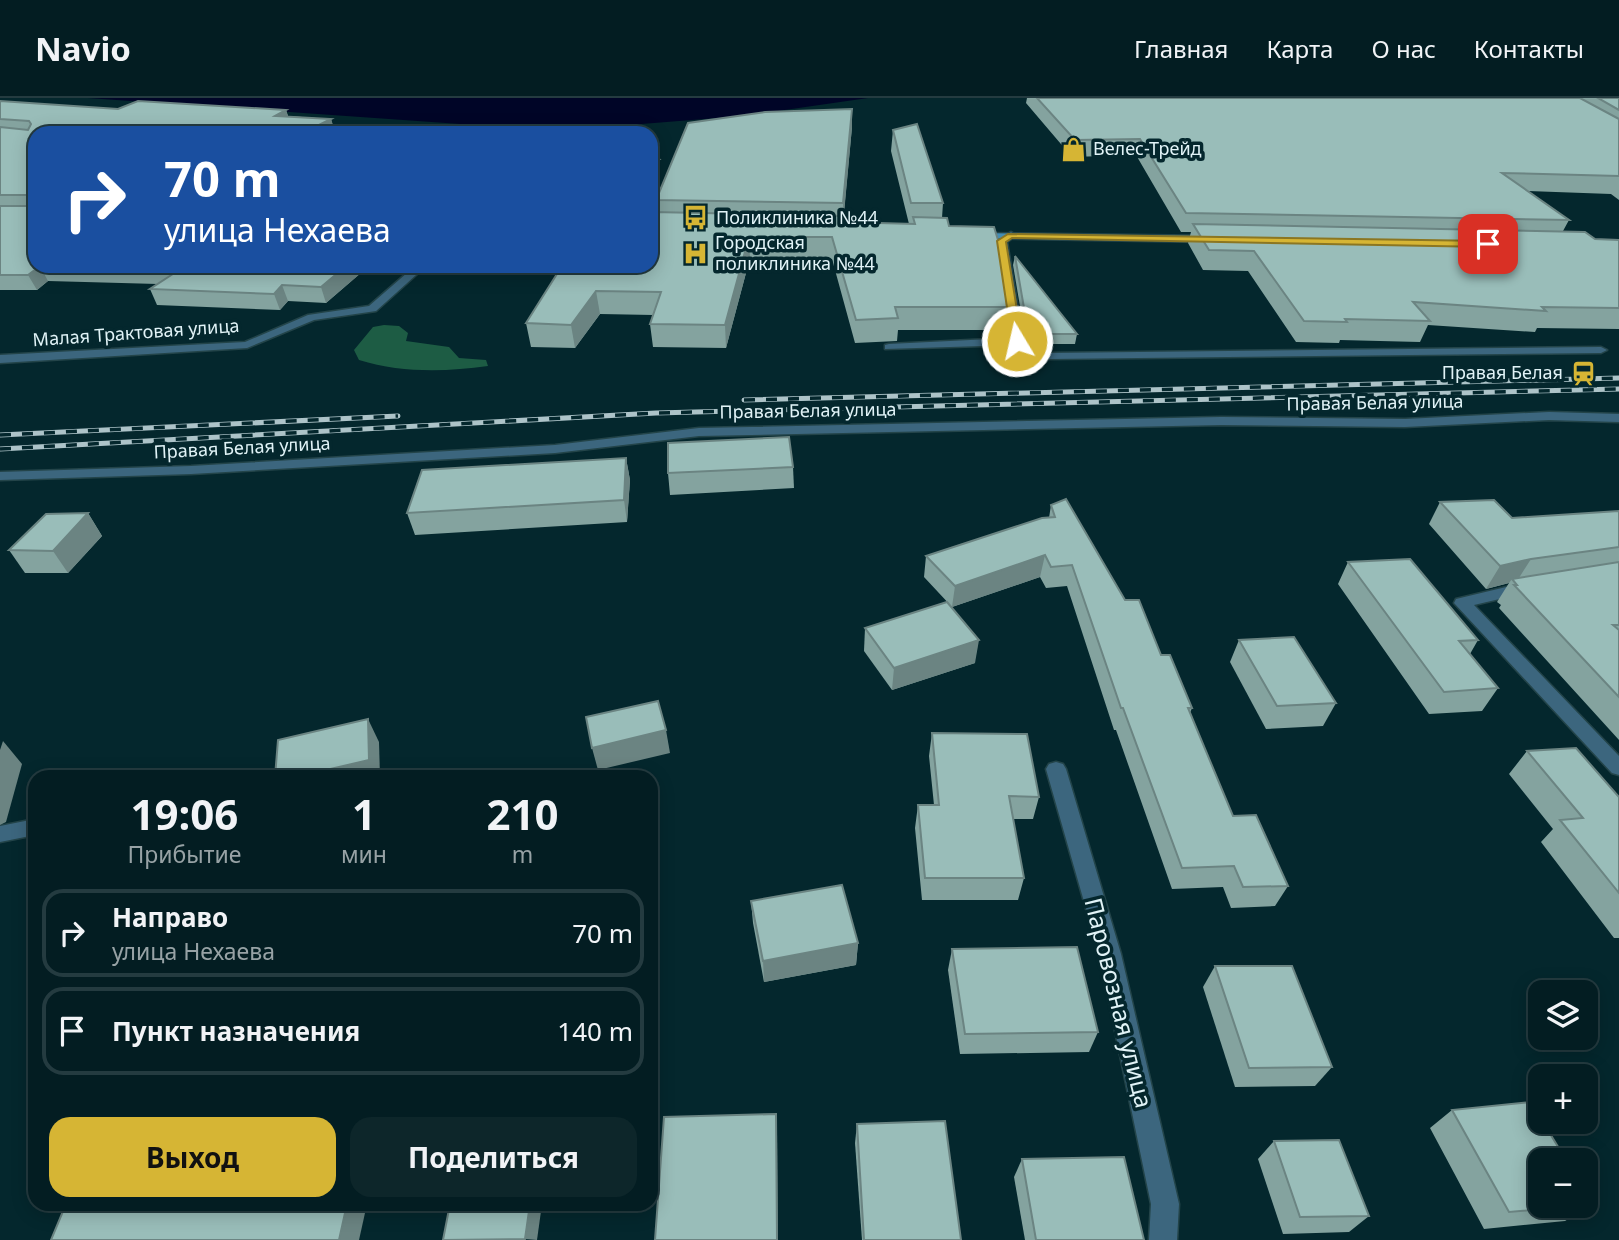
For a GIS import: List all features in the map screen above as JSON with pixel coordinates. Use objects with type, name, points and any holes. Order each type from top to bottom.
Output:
[{"type":"street","points":[[955,234],[1222,239]]},
{"type":"street","points":[[1011,235],[1002,241],[1017,341],[1028,353],[1050,356],[1601,350]]},
{"type":"street","name":"Малая Трактовая улица","points":[[0,359],[247,345],[312,317],[372,309],[413,273]]},
{"type":"street","points":[[889,347],[1017,341]]},
{"type":"street","name":"Правая Белая улица","points":[[0,476],[191,470],[555,449],[699,432],[1207,421],[1405,423],[1549,416],[1619,418]]},
{"type":"street","points":[[1541,584],[1462,603],[1619,768]]},
{"type":"street","name":"Паровозная улица","points":[[1056,769],[1116,980],[1165,1204],[1163,1240]]},
{"type":"street","points":[[0,834],[28,828]]},
{"type":"green space","points":[[399,326],[408,333],[406,341],[449,347],[459,358],[486,360],[488,366],[423,370],[359,360],[354,350],[373,327]]},
{"type":"water","points":[[88,98],[868,98],[742,116],[616,126],[490,126]]},
{"type":"building","points":[[1037,98],[1580,98],[1619,119],[1619,176],[1502,173],[1569,220],[1186,213],[1140,139],[1075,140]]},
{"type":"building","points":[[1598,98],[1619,98],[1619,110]]},
{"type":"building","points":[[0,101],[118,109],[138,101],[286,110],[275,116],[331,119],[317,126],[30,126],[29,121],[0,119]]},
{"type":"building","points":[[852,109],[843,203],[658,200],[688,123],[765,112]]},
{"type":"building","points":[[917,124],[943,203],[911,203],[893,130]]},
{"type":"building","points":[[0,127],[28,130],[28,195],[0,195]]},
{"type":"building","points":[[0,206],[28,206],[28,273],[31,273],[28,275],[0,275]]},
{"type":"building","points":[[658,212],[842,216],[841,222],[915,224],[913,217],[947,218],[949,226],[994,227],[1002,253],[1011,307],[895,307],[898,318],[856,320],[832,237],[749,237],[725,325],[650,324],[661,292],[596,291],[571,325],[526,323],[558,273],[658,273]]},
{"type":"building","points":[[1193,224],[1585,232],[1595,239],[1619,240],[1619,308],[1542,307],[1546,311],[1413,302],[1430,321],[1304,321],[1254,251],[1209,250]]},
{"type":"building","points":[[1015,256],[1077,334],[1032,334],[1024,308]]},
{"type":"building","points":[[174,273],[338,273],[321,287],[282,285],[274,294],[150,289]]},
{"type":"building","points":[[789,437],[793,467],[668,473],[668,443]]},
{"type":"building","points":[[626,458],[624,500],[407,513],[422,470]]},
{"type":"building","points":[[1066,499],[1125,600],[1139,600],[1161,655],[1170,655],[1192,708],[1188,708],[1233,816],[1256,815],[1288,886],[1243,887],[1234,866],[1182,868],[1121,708],[1072,565],[1051,567],[1045,555],[955,586],[926,556],[1042,518],[1055,517],[1051,505]]},
{"type":"building","points":[[1494,500],[1512,518],[1619,511],[1619,547],[1500,566],[1440,502]]},
{"type":"building","points":[[88,513],[53,551],[9,550],[46,514]]},
{"type":"building","points":[[1410,559],[1478,640],[1459,641],[1498,688],[1444,692],[1348,562]]},
{"type":"building","points":[[1619,562],[1619,625],[1613,625],[1619,630],[1619,697],[1514,585],[1517,585],[1512,579]]},
{"type":"building","points":[[947,602],[979,640],[894,668],[865,628]]},
{"type":"building","points":[[1294,637],[1336,703],[1277,706],[1239,640]]},
{"type":"building","points":[[658,701],[666,730],[592,748],[586,717]]},
{"type":"building","points":[[368,719],[369,760],[326,770],[276,770],[278,740]]},
{"type":"building","points":[[932,733],[1027,734],[1039,797],[1009,796],[1024,878],[925,878],[918,805],[939,805]]},
{"type":"building","points":[[1576,748],[1619,797],[1619,893],[1560,820],[1583,818],[1527,751]]},
{"type":"building","points":[[842,885],[858,943],[763,961],[751,901]]},
{"type":"building","points":[[1077,947],[1098,1032],[965,1034],[952,949]]},
{"type":"building","points":[[1215,966],[1292,966],[1332,1067],[1249,1068]]},
{"type":"building","points":[[1528,1102],[1528,1134],[1550,1134],[1559,1148],[1528,1148],[1528,1210],[1509,1212],[1452,1110]]},
{"type":"building","points":[[776,1114],[777,1240],[655,1240],[664,1117]]},
{"type":"building","points":[[945,1121],[961,1240],[864,1240],[857,1124]]},
{"type":"building","points":[[1339,1140],[1369,1216],[1300,1217],[1274,1141]]},
{"type":"building","points":[[1124,1157],[1144,1240],[1036,1240],[1022,1159]]},
{"type":"building","points":[[63,1211],[345,1211],[339,1240],[51,1240]]},
{"type":"building","points":[[449,1211],[529,1211],[525,1239],[443,1240]]},
{"type":"railway","points":[[744,400],[1619,378]]},
{"type":"railway","points":[[0,449],[656,413],[1619,389]]},
{"type":"railway","points":[[0,435],[398,416]]},
{"type":"place","name":"Велес-Трейд","points":[[1073,149]]},
{"type":"place","name":"Поликлиника №44","points":[[696,218]]},
{"type":"place","name":"Городская поликлиника №44","points":[[695,253]]},
{"type":"place","name":"Правая Белая","points":[[1583,373]]},
{"type":"route","points":[[1017,341],[1002,241],[1011,235],[1488,244]]}]
